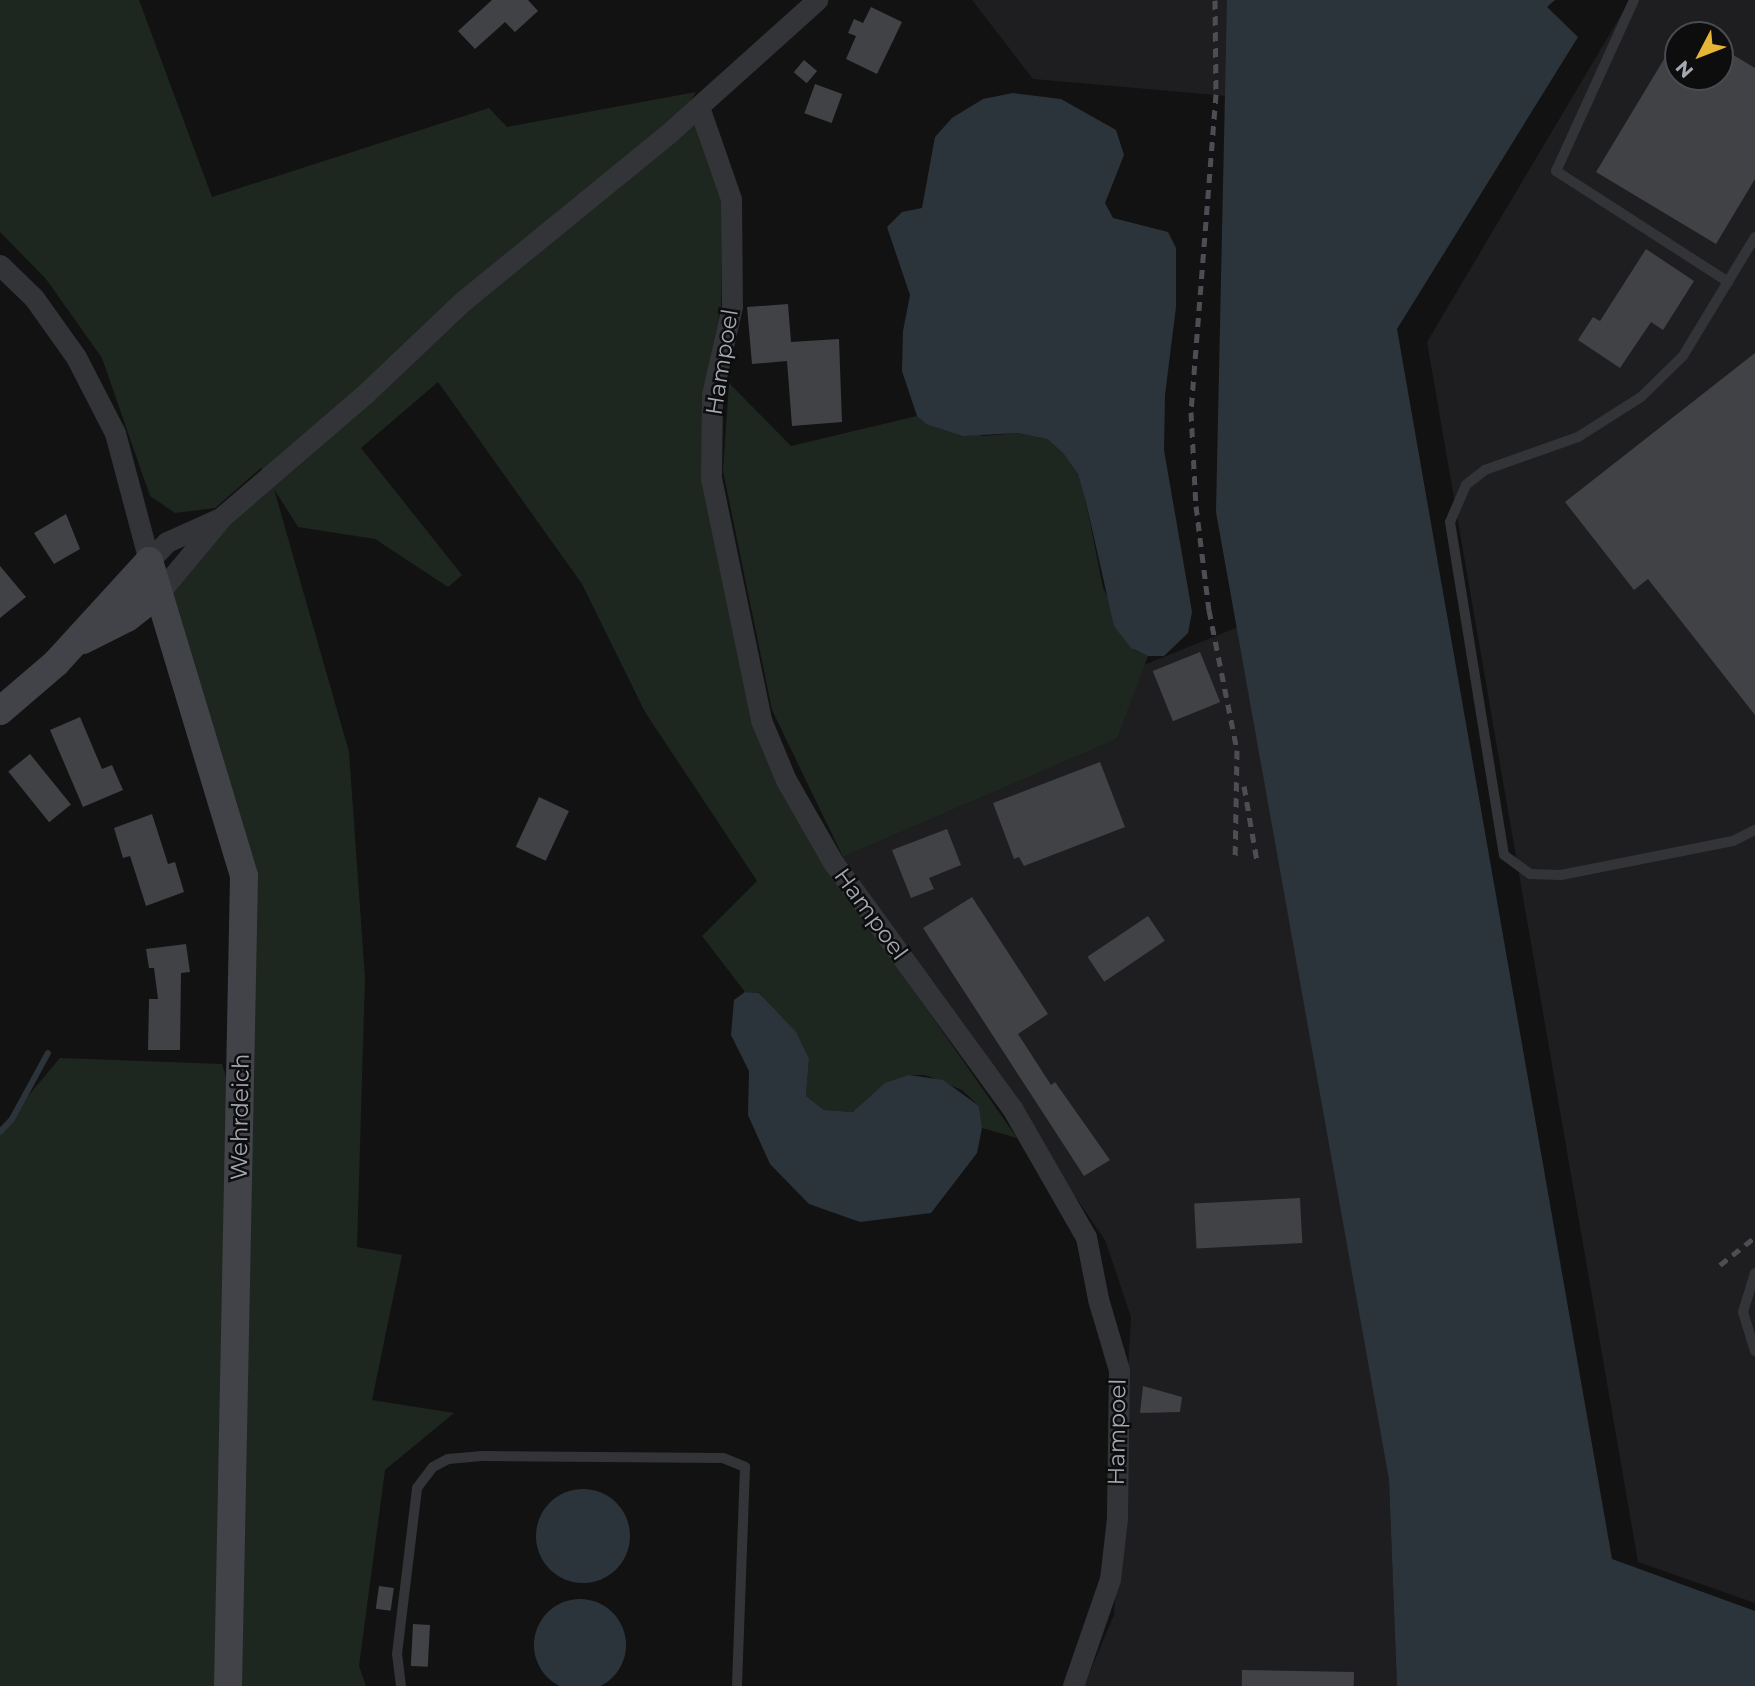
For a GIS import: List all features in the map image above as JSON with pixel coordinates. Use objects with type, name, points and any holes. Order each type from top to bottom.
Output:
[{"type":"street","points":[[75,644],[127,618],[158,594],[223,516],[367,392],[463,301],[699,107],[817,0]]},
{"type":"street","name":"Hampoel","points":[[699,107],[731,199],[732,306],[712,395],[711,478],[761,720],[786,780],[833,862],[1012,1108],[1080,1227],[1119,1370],[1117,1518],[1110,1579],[1073,1686]]},
{"type":"street","points":[[0,265],[34,298],[76,357],[109,422],[149,561]]},
{"type":"street","points":[[0,711],[75,644],[167,542],[223,516]]},
{"type":"street","name":"Wehrdeich","points":[[149,561],[244,876],[228,1686]]},
{"type":"lane","points":[[1634,0],[1556,171],[1728,282]]},
{"type":"lane","points":[[1755,237],[1683,356],[1641,397],[1578,437],[1485,470],[1466,485],[1450,522],[1504,855],[1530,874],[1561,875],[1733,841],[1755,830]]},
{"type":"lane","points":[[1755,1273],[1743,1312],[1755,1350]]},
{"type":"lane","points":[[401,1686],[397,1654],[410,1530],[417,1488],[433,1467],[448,1459],[482,1456],[611,1456],[723,1458],[745,1467],[737,1686]]},
{"type":"shaded area","points":[[0,0],[139,0],[212,197],[489,108],[507,127],[696,92],[686,107],[709,152],[722,201],[721,307],[703,395],[754,724],[826,865],[1017,1138],[982,1128],[979,1106],[962,1090],[925,1075],[909,1075],[853,1112],[824,1110],[806,1096],[809,1059],[760,993],[745,992],[702,936],[757,881],[645,712],[582,584],[438,382],[361,448],[462,575],[448,587],[375,539],[298,527],[274,489],[349,752],[365,978],[357,1247],[402,1255],[372,1400],[454,1413],[385,1470],[359,1666],[366,1686],[238,1686],[250,874],[171,591],[236,518],[272,486],[261,468],[215,508],[175,513],[150,496],[102,358],[46,279],[0,232]]},
{"type":"shaded area","points":[[972,0],[1227,0],[1227,96],[1033,79]]},
{"type":"shaded area","points":[[1227,0],[1555,0],[1547,7],[1578,37],[1397,329],[1612,1559],[1755,1611],[1755,1686],[1397,1686],[1389,1480],[1216,512]]},
{"type":"shaded area","points":[[1630,0],[1755,0],[1755,1603],[1638,1562],[1427,342]]},
{"type":"shaded area","points":[[1013,93],[1061,99],[1116,130],[1124,155],[1105,203],[1113,218],[1168,232],[1176,248],[1176,307],[1165,395],[1164,450],[1192,612],[1188,633],[1164,656],[1148,656],[1131,648],[1114,626],[1078,474],[1063,453],[1047,439],[1018,433],[963,436],[926,424],[917,416],[902,371],[903,331],[910,295],[887,227],[902,212],[922,208],[935,137],[952,118],[983,99]]},
{"type":"shaded area","points":[[729,383],[791,446],[917,416],[926,424],[984,436],[1018,433],[1047,439],[1063,453],[1078,474],[1103,588],[1134,650],[1148,656],[1117,739],[843,857],[772,710],[723,471]]},
{"type":"shaded area","points":[[1238,627],[1389,1480],[1397,1686],[1084,1686],[1114,1615],[1131,1317],[1105,1240],[843,857],[1117,739],[1144,665]]},
{"type":"shaded area","points":[[745,992],[759,993],[796,1032],[809,1059],[806,1096],[824,1110],[853,1112],[885,1083],[909,1075],[943,1080],[979,1106],[982,1128],[977,1153],[931,1213],[860,1222],[809,1204],[770,1164],[748,1115],[749,1071],[731,1035],[734,1000]]},
{"type":"shaded area","points":[[60,1058],[222,1064],[231,1093],[219,1686],[0,1686],[0,1129]]},
{"type":"shaded area","points":[[583,1489],[601,1493],[616,1503],[626,1518],[630,1536],[626,1554],[616,1569],[601,1579],[583,1583],[565,1579],[550,1569],[540,1554],[536,1536],[540,1518],[550,1503],[565,1493]]},
{"type":"shaded area","points":[[580,1599],[598,1602],[613,1612],[623,1627],[626,1645],[623,1663],[613,1678],[598,1688],[580,1691],[562,1688],[547,1678],[537,1663],[534,1645],[537,1627],[547,1612],[562,1602]]},
{"type":"building","points":[[492,0],[528,0],[538,11],[515,32],[505,22],[475,49],[458,31]]},
{"type":"building","points":[[871,7],[902,22],[877,74],[846,59],[856,36],[848,33],[854,19],[863,23]]},
{"type":"building","points":[[1734,55],[1755,68],[1755,179],[1716,244],[1596,172],[1664,59],[1664,91],[1734,91]]},
{"type":"building","points":[[804,60],[817,71],[807,83],[794,72]]},
{"type":"building","points":[[815,84],[842,94],[832,123],[804,113]]},
{"type":"building","points":[[1646,249],[1694,281],[1663,330],[1651,322],[1620,368],[1578,340],[1593,317],[1600,321]]},
{"type":"building","points":[[788,304],[791,342],[839,339],[842,422],[792,426],[787,361],[752,364],[747,307]]},
{"type":"building","points":[[1755,353],[1755,715],[1648,579],[1634,590],[1565,502]]},
{"type":"building","points":[[66,514],[80,549],[54,564],[34,533]]},
{"type":"building","points":[[0,566],[26,597],[0,618]]},
{"type":"building","points":[[1200,652],[1220,702],[1173,721],[1153,671]]},
{"type":"building","points":[[80,717],[102,769],[112,765],[123,790],[83,807],[50,730]]},
{"type":"building","points":[[30,754],[71,805],[49,822],[8,772]]},
{"type":"building","points":[[1100,762],[1125,827],[1024,866],[1019,857],[1014,859],[993,803]]},
{"type":"building","points":[[539,797],[569,811],[546,861],[516,847]]},
{"type":"building","points":[[152,814],[168,864],[175,862],[184,892],[146,906],[130,856],[123,858],[114,828]]},
{"type":"building","points":[[947,829],[961,865],[929,878],[934,889],[911,898],[892,850]]},
{"type":"building","points":[[972,897],[1048,1014],[1018,1034],[1051,1085],[1055,1082],[1110,1160],[1084,1176],[923,928]]},
{"type":"building","points":[[1148,916],[1165,941],[1104,982],[1087,957]]},
{"type":"building","points":[[186,944],[190,972],[181,973],[180,1050],[148,1050],[149,999],[158,999],[154,968],[149,968],[146,949]]},
{"type":"building","points":[[1300,1198],[1302,1243],[1197,1248],[1194,1204]]},
{"type":"building","points":[[1143,1386],[1182,1397],[1180,1412],[1140,1413]]},
{"type":"building","points":[[379,1586],[394,1588],[391,1611],[376,1609]]},
{"type":"building","points":[[413,1624],[430,1625],[428,1667],[411,1666]]},
{"type":"building","points":[[1242,1670],[1354,1672],[1354,1686],[1242,1686]]},
{"type":"waterway","points":[[0,1132],[12,1119],[48,1053]]},
{"type":"railway","points":[[1215,0],[1216,94],[1191,412],[1196,506],[1209,610],[1237,750],[1235,861]]},
{"type":"railway","points":[[1244,786],[1257,861]]},
{"type":"railway","points":[[1720,1265],[1755,1237]]}]
